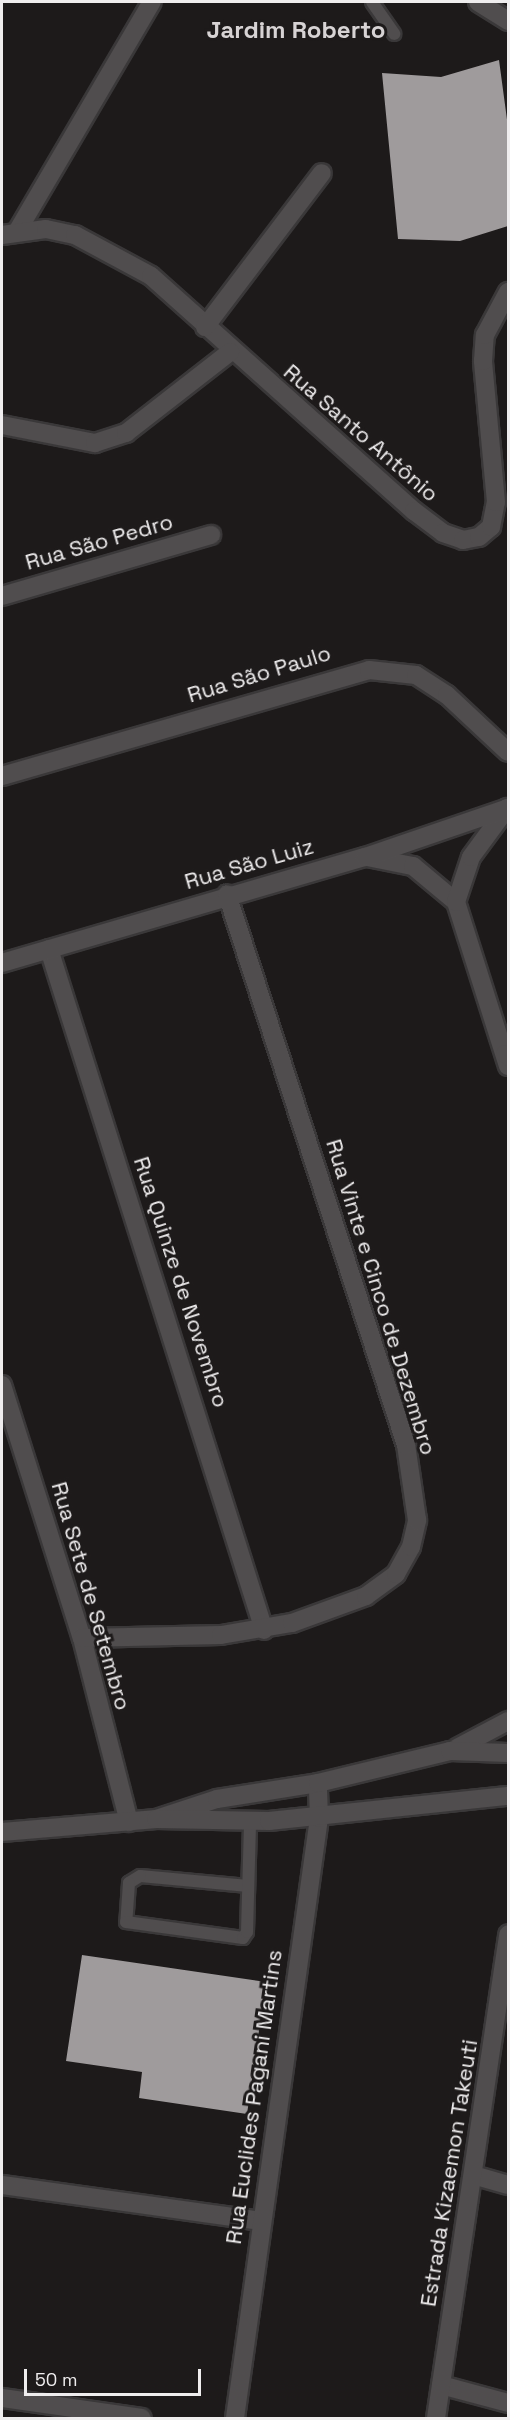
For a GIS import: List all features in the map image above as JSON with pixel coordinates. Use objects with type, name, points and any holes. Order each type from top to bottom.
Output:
[{"type":"street","points":[[10,233],[152,2]]},
{"type":"street","points":[[478,2],[508,21]]},
{"type":"street","points":[[206,327],[322,173]]},
{"type":"street","name":"Rua Santo Antônio","points":[[10,233],[46,229],[110,249],[151,276],[230,352],[443,533],[463,540],[479,537],[491,527],[496,502],[485,335],[508,292]]},
{"type":"street","points":[[2,425],[95,443],[126,434],[230,352]]},
{"type":"street","name":"Rua São Pedro","points":[[2,596],[211,535]]},
{"type":"street","name":"Rua São Paulo","points":[[2,776],[369,670],[416,675],[447,695],[508,752]]},
{"type":"street","points":[[456,902],[471,857],[508,808]]},
{"type":"street","name":"Rua São Luiz","points":[[2,963],[227,894],[365,857],[508,808]]},
{"type":"street","points":[[365,857],[413,866],[456,902],[507,1059]]},
{"type":"street","name":"Rua Vinte e Cinco de Dezembro","points":[[82,1638],[264,1630],[366,1596],[396,1574],[411,1547],[417,1520],[406,1445],[227,894]]},
{"type":"street","name":"Rua Quinze de Novembro","points":[[49,949],[264,1630]]},
{"type":"street","name":"Rua Sete de Setembro","points":[[2,1385],[82,1638],[129,1822]]},
{"type":"street","points":[[156,1820],[217,1799],[318,1783],[450,1751],[508,1720]]},
{"type":"street","points":[[450,1751],[508,1753]]},
{"type":"street","name":"Rua Euclides Pagani Martins","points":[[235,2418],[260,2221],[319,1818],[318,1783]]},
{"type":"street","points":[[2,1832],[156,1820],[250,1822],[319,1818],[508,1796]]},
{"type":"street","name":"Estrada Kizaemon Takeuti","points":[[436,2418],[507,1954],[508,1934]]},
{"type":"street","points":[[473,2175],[508,2185]]},
{"type":"street","points":[[2,2185],[260,2221]]},
{"type":"street","points":[[441,2385],[508,2403]]},
{"type":"street","points":[[2,2398],[120,2417],[142,2418]]},
{"type":"lane","points":[[372,2],[394,34]]},
{"type":"lane","points":[[248,1886],[140,1876],[129,1883],[126,1922],[243,1938],[248,1886],[250,1822]]},
{"type":"building","points":[[499,60],[508,127],[508,226],[460,241],[398,239],[382,73],[441,77]]},
{"type":"building","points":[[82,1955],[266,1982],[247,2114],[139,2098],[142,2072],[66,2061]]},
{"type":"district","name":"Jardim Roberto","points":[[296,30]]}]
